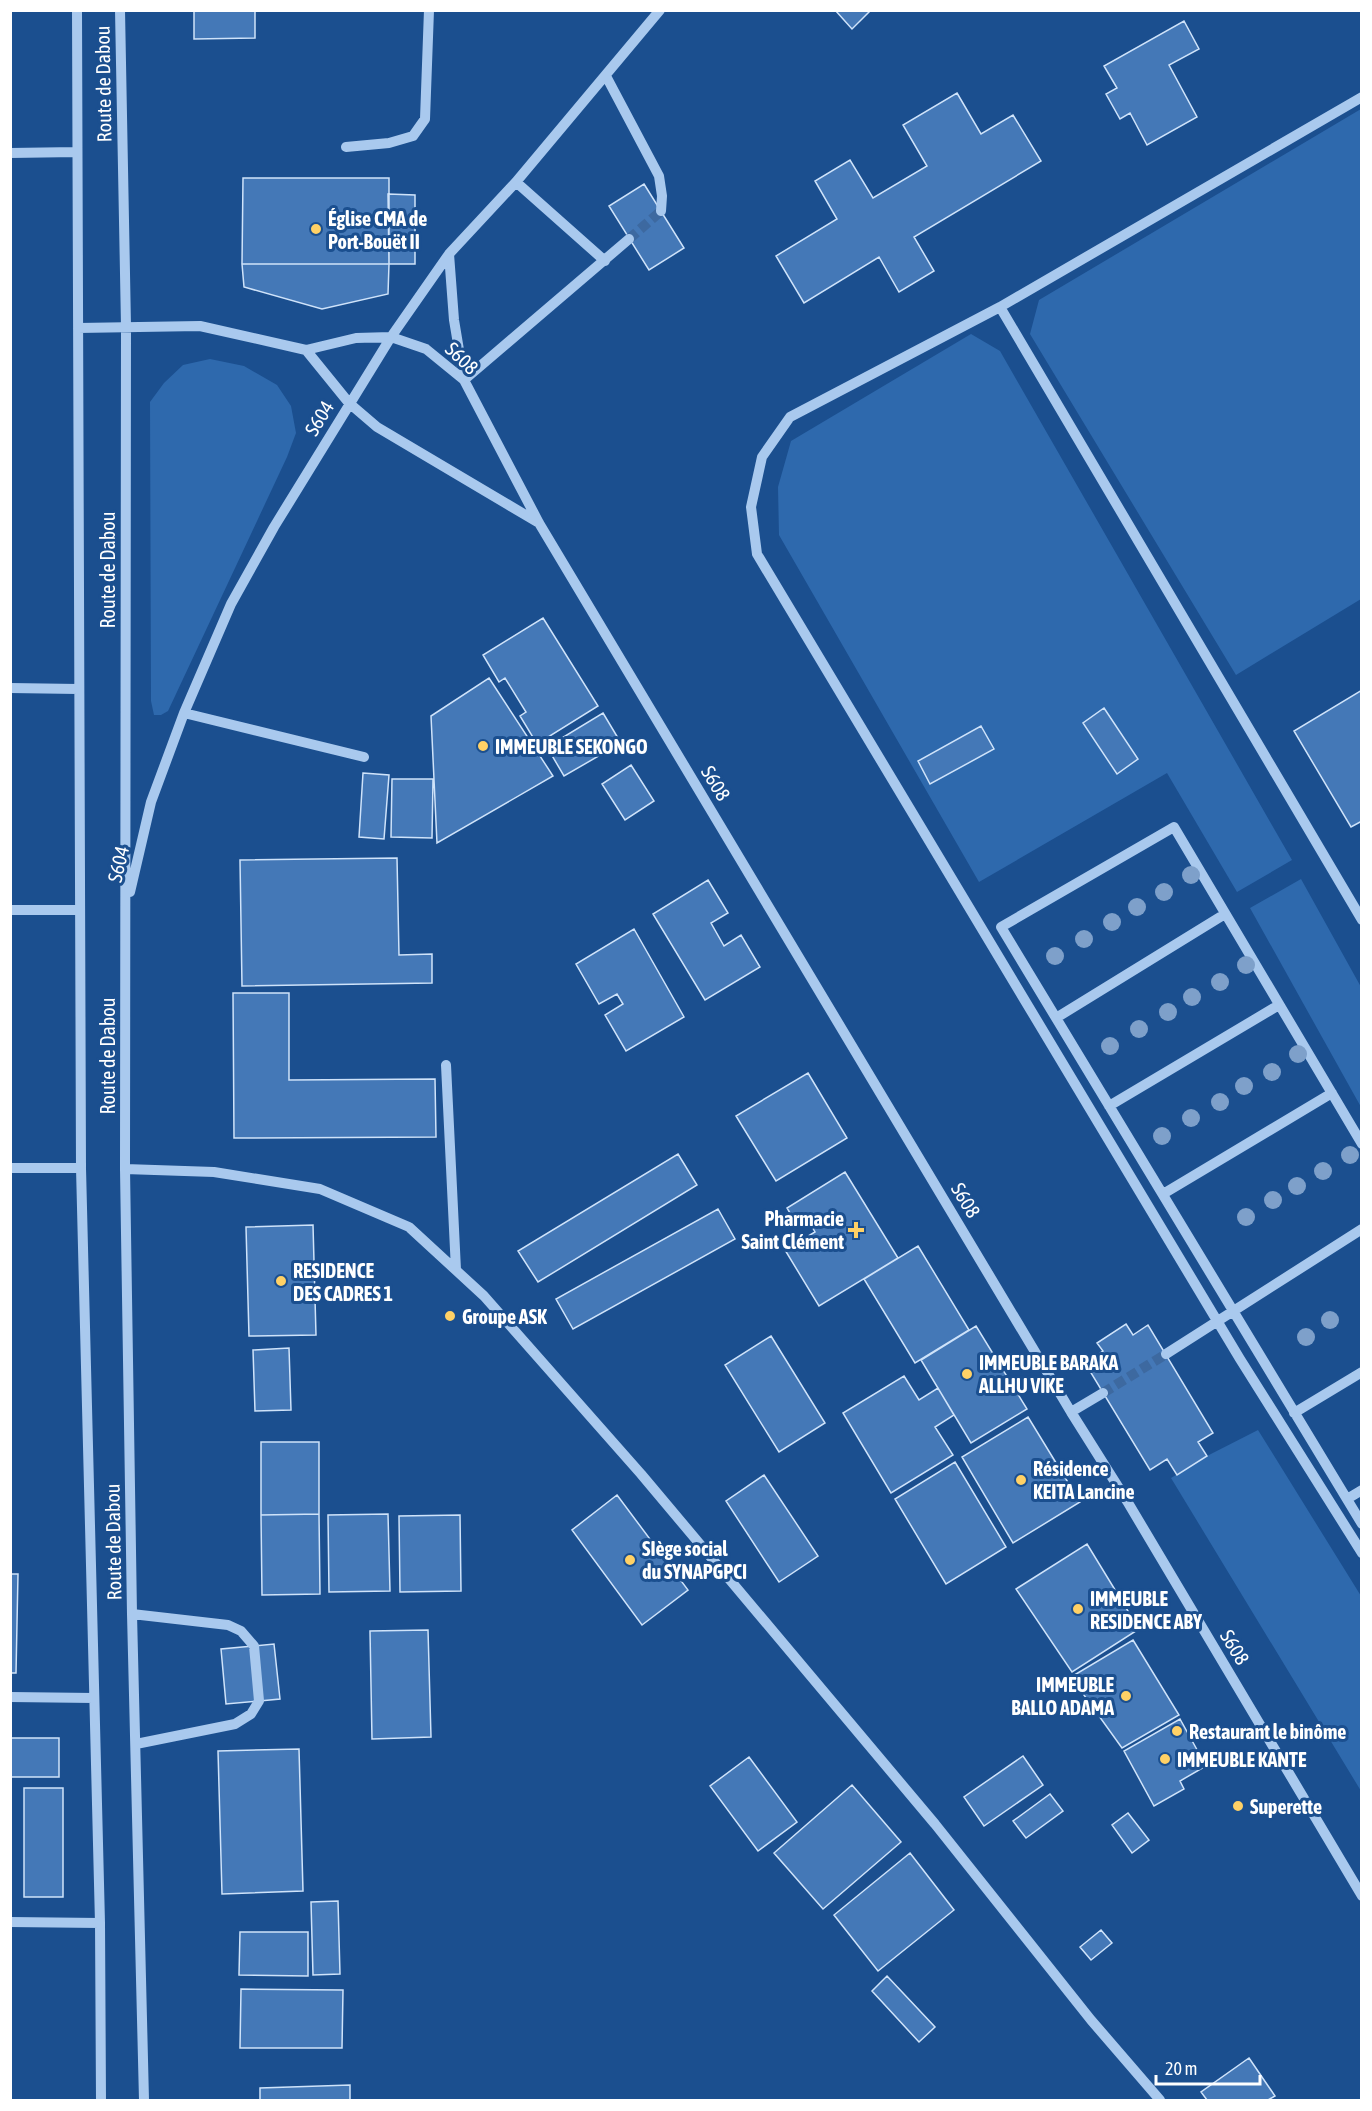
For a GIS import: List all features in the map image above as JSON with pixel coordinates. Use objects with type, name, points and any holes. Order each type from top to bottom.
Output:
[{"type":"street","points":[[77,10],[81,1168],[100,1923],[101,2100]]},
{"type":"street","name":"Route de Dabou","points":[[120,10],[126,326],[125,1168],[132,1614],[144,2100]]},
{"type":"street","points":[[346,147],[389,143],[413,136],[425,119],[429,10]]},
{"type":"street","name":"S604","points":[[125,911],[151,802],[184,714],[231,604],[274,527],[390,337],[449,254],[516,182],[660,10]]},
{"type":"street","points":[[606,76],[660,176],[661,211]]},
{"type":"street","points":[[1362,97],[1000,307],[790,417],[762,457],[751,507],[757,554],[1218,1321],[1362,1553]]},
{"type":"street","points":[[12,150],[77,152]]},
{"type":"street","points":[[516,182],[605,261]]},
{"type":"street","points":[[464,380],[629,239]]},
{"type":"street","points":[[449,254],[454,320],[464,380]]},
{"type":"street","points":[[1000,307],[1362,920]]},
{"type":"street","points":[[78,328],[200,326],[306,350],[356,338],[390,337]]},
{"type":"street","name":"S608","points":[[390,337],[426,349],[464,380],[539,523],[1362,1896]]},
{"type":"street","name":"S608","points":[[306,350],[349,403],[377,427],[539,523]]},
{"type":"street","points":[[10,688],[78,689]]},
{"type":"street","points":[[184,714],[364,757]]},
{"type":"street","points":[[1362,1144],[1174,827],[1001,927],[1362,1524]]},
{"type":"street","points":[[10,910],[80,910]]},
{"type":"street","points":[[1056,1018],[1225,914]]},
{"type":"street","points":[[1109,1106],[1279,1005]]},
{"type":"street","points":[[447,1065],[456,1270]]},
{"type":"street","points":[[1163,1194],[1332,1093]]},
{"type":"street","points":[[10,1168],[81,1168]]},
{"type":"street","points":[[125,1168],[214,1172],[320,1189],[409,1227],[484,1296],[657,1492],[935,1824],[1091,2020],[1160,2100]]},
{"type":"street","points":[[1166,1354],[1362,1229]]},
{"type":"street","points":[[1294,1413],[1362,1372]]},
{"type":"street","points":[[1071,1412],[1103,1393]]},
{"type":"street","points":[[1347,1499],[1362,1490]]},
{"type":"street","points":[[132,1614],[228,1625],[242,1631],[254,1646],[259,1701],[251,1714],[235,1724],[136,1744]]},
{"type":"street","points":[[10,1697],[94,1698]]},
{"type":"street","points":[[10,1922],[100,1923]]},
{"type":"shaded area","points":[[1361,109],[1361,599],[1236,675],[1030,334],[1039,300]]},
{"type":"shaded area","points":[[971,334],[1000,351],[1292,860],[1237,892],[1167,773],[979,882],[779,535],[778,487],[791,441]]},
{"type":"shaded area","points":[[210,359],[244,366],[277,385],[291,406],[296,433],[287,457],[168,711],[161,715],[154,715],[151,701],[150,402],[164,383],[183,365]]},
{"type":"shaded area","points":[[1301,879],[1361,987],[1361,1107],[1250,908]]},
{"type":"shaded area","points":[[1258,1430],[1361,1596],[1361,1791],[1171,1478],[1207,1456]]},
{"type":"building","points":[[194,10],[255,10],[255,38],[194,39]]},
{"type":"building","points":[[835,10],[871,10],[852,29]]},
{"type":"building","points":[[1184,21],[1199,49],[1169,65],[1197,117],[1147,145],[1130,113],[1120,119],[1106,94],[1117,88],[1104,66]]},
{"type":"building","points":[[957,93],[981,134],[1013,115],[1041,161],[914,237],[934,271],[899,292],[879,257],[804,303],[776,256],[837,219],[815,181],[850,160],[873,198],[927,166],[903,125]]},
{"type":"building","name":"Église CMA de Port-Bouët II","points":[[243,178],[389,178],[389,264],[242,264]]},
{"type":"building","points":[[644,184],[684,248],[649,270],[609,206]]},
{"type":"building","points":[[388,194],[415,195],[415,264],[389,264]]},
{"type":"building","points":[[242,264],[389,264],[388,294],[322,309],[244,287]]},
{"type":"building","points":[[543,618],[598,706],[537,744],[520,716],[526,712],[505,678],[499,682],[483,655]]},
{"type":"building","name":"IMMEUBLE SEKONGO","points":[[489,678],[553,776],[437,843],[431,716]]},
{"type":"building","points":[[1362,690],[1362,821],[1351,827],[1294,731]]},
{"type":"building","points":[[1104,708],[1138,759],[1117,774],[1083,723]]},
{"type":"building","points":[[603,713],[621,743],[564,776],[547,747]]},
{"type":"building","points":[[981,726],[994,749],[930,784],[918,761]]},
{"type":"building","points":[[631,765],[654,801],[625,820],[602,784]]},
{"type":"building","points":[[363,773],[389,775],[384,839],[359,837]]},
{"type":"building","points":[[392,779],[433,779],[432,838],[391,837]]},
{"type":"building","points":[[397,858],[399,955],[432,954],[432,983],[242,986],[240,860]]},
{"type":"building","points":[[708,880],[728,913],[711,923],[724,946],[741,935],[760,967],[705,1000],[653,914]]},
{"type":"building","points":[[634,929],[684,1017],[626,1051],[605,1015],[623,1004],[617,994],[599,1004],[576,964]]},
{"type":"building","points":[[233,993],[289,993],[289,1080],[435,1079],[436,1137],[234,1138]]},
{"type":"building","points":[[808,1073],[847,1138],[776,1181],[736,1116]]},
{"type":"building","points":[[678,1154],[697,1185],[538,1282],[518,1251]]},
{"type":"building","points":[[845,1172],[898,1258],[819,1306],[785,1250],[815,1232],[807,1218],[797,1225],[787,1208]]},
{"type":"building","points":[[718,1209],[735,1239],[573,1329],[556,1299]]},
{"type":"building","name":"RESIDENCE DES CADRES 1","points":[[313,1225],[316,1335],[249,1336],[246,1227]]},
{"type":"building","points":[[918,1246],[969,1330],[915,1363],[864,1279]]},
{"type":"building","points":[[1126,1324],[1133,1335],[1148,1325],[1213,1433],[1198,1442],[1207,1456],[1177,1475],[1167,1459],[1150,1470],[1085,1363],[1103,1351],[1097,1343]]},
{"type":"building","name":"IMMEUBLE BARAKA ALLHU VIKE","points":[[976,1326],[1027,1409],[971,1443],[921,1360]]},
{"type":"building","points":[[771,1336],[825,1423],[779,1452],[725,1365]]},
{"type":"building","points":[[289,1348],[291,1410],[255,1411],[253,1350]]},
{"type":"building","points":[[904,1376],[919,1400],[938,1388],[954,1415],[935,1427],[953,1455],[891,1493],[843,1413]]},
{"type":"building","name":"Résidence KEITA Lancine","points":[[1028,1417],[1080,1502],[1013,1543],[962,1457]]},
{"type":"building","points":[[261,1442],[319,1442],[319,1514],[261,1515]]},
{"type":"building","name":"Résidence KEITA Lancine","points":[[955,1462],[1006,1547],[946,1584],[895,1499]]},
{"type":"building","points":[[764,1475],[818,1556],[779,1582],[726,1501]]},
{"type":"building","name":"SIège social du SYNAPGPCI","points":[[617,1495],[688,1590],[642,1625],[572,1530]]},
{"type":"building","points":[[319,1514],[320,1594],[262,1595],[261,1515]]},
{"type":"building","points":[[388,1514],[390,1591],[329,1592],[328,1515]]},
{"type":"building","points":[[460,1515],[461,1591],[400,1592],[399,1516]]},
{"type":"building","name":"IMMEUBLE RESIDENCE ABY","points":[[1087,1544],[1139,1629],[1072,1672],[1016,1589]]},
{"type":"building","points":[[10,1574],[18,1574],[16,1673],[10,1673]]},
{"type":"building","points":[[428,1630],[431,1737],[372,1739],[370,1631]]},
{"type":"building","name":"IMMEUBLE BALLO ADAMA","points":[[1133,1640],[1179,1715],[1122,1748],[1071,1677]]},
{"type":"building","points":[[274,1644],[280,1699],[226,1704],[221,1649]]},
{"type":"building","name":"IMMEUBLE KANTE","points":[[1180,1719],[1206,1766],[1180,1781],[1184,1789],[1154,1806],[1124,1751]]},
{"type":"building","points":[[10,1738],[59,1738],[59,1777],[10,1777]]},
{"type":"building","points":[[299,1749],[303,1891],[222,1894],[218,1751]]},
{"type":"building","points":[[1023,1756],[1043,1785],[984,1826],[964,1797]]},
{"type":"building","points":[[749,1757],[797,1822],[758,1851],[710,1786]]},
{"type":"building","points":[[852,1785],[901,1842],[823,1909],[774,1853]]},
{"type":"building","points":[[24,1788],[63,1788],[63,1897],[24,1897]]},
{"type":"building","points":[[1050,1794],[1063,1811],[1026,1838],[1013,1821]]},
{"type":"building","points":[[1128,1813],[1149,1840],[1132,1853],[1112,1825]]},
{"type":"building","points":[[910,1853],[954,1910],[878,1971],[834,1915]]},
{"type":"building","points":[[338,1901],[340,1974],[313,1975],[311,1902]]},
{"type":"building","points":[[1101,1930],[1112,1943],[1091,1960],[1080,1947]]},
{"type":"building","points":[[240,1932],[308,1932],[308,1976],[239,1975]]},
{"type":"building","points":[[887,1976],[935,2027],[919,2042],[872,1991]]},
{"type":"building","points":[[241,1989],[343,1990],[342,2048],[240,2048]]},
{"type":"building","points":[[1249,2058],[1275,2096],[1268,2100],[1207,2100],[1201,2092]]},
{"type":"building","points":[[350,2085],[350,2100],[260,2100],[260,2088]]},
{"type":"tunnel","points":[[629,239],[661,211]]},
{"type":"tunnel","points":[[1103,1393],[1166,1354]]},
{"type":"place","name":"Église CMA de Port-Bouët II","points":[[316,229]]},
{"type":"place","name":"IMMEUBLE SEKONGO","points":[[483,746]]},
{"type":"place","name":"Pharmacie Saint Clément","points":[[856,1230]]},
{"type":"place","name":"RESIDENCE DES CADRES 1","points":[[281,1281]]},
{"type":"place","name":"Groupe ASK","points":[[450,1316]]},
{"type":"place","name":"IMMEUBLE BARAKA ALLHU VIKE","points":[[967,1374]]},
{"type":"place","name":"Résidence KEITA Lancine","points":[[1021,1480]]},
{"type":"place","name":"SIège social du SYNAPGPCI","points":[[630,1560]]},
{"type":"place","name":"IMMEUBLE RESIDENCE ABY","points":[[1078,1609]]},
{"type":"place","name":"IMMEUBLE BALLO ADAMA","points":[[1126,1696]]},
{"type":"place","name":"Restaurant le binôme","points":[[1177,1731]]},
{"type":"place","name":"IMMEUBLE KANTE","points":[[1165,1759]]},
{"type":"place","name":"Superette","points":[[1238,1806]]}]
